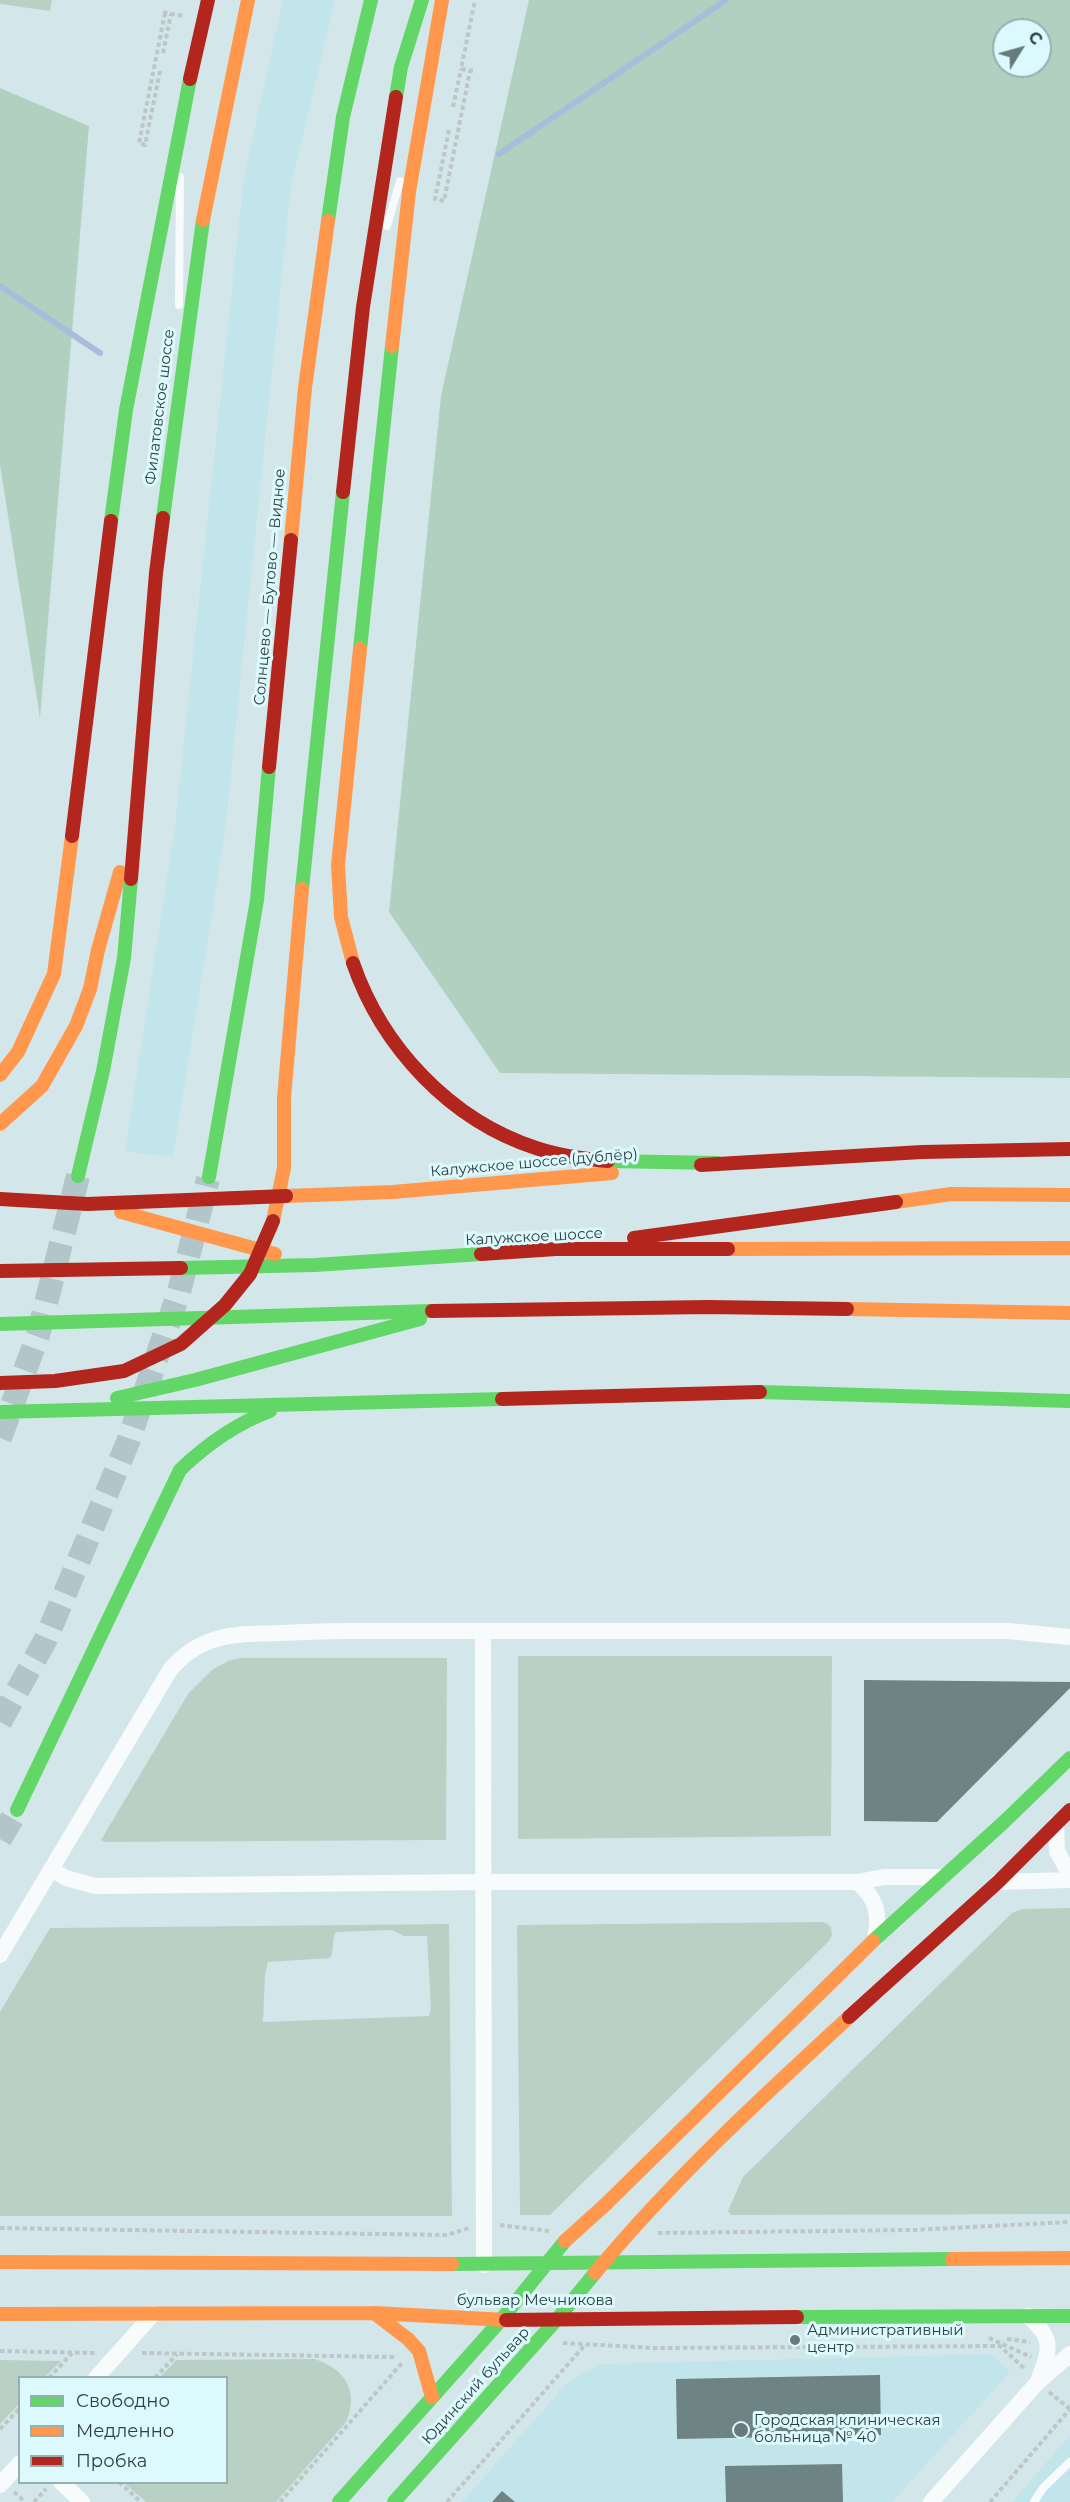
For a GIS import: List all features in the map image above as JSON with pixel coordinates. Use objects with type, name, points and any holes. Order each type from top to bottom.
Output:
[{"type":"main road","points":[[0,1075],[18,1052],[54,974],[95,634],[126,410],[181,119],[208,0]]},
{"type":"main road","name":"Филатовское шоссе","points":[[134,823],[156,573],[198,245],[230,79],[248,0]]},
{"type":"main road","name":"Солнцево — Бутово — Видное","points":[[208,1178],[257,900],[305,388],[344,117],[371,0]]},
{"type":"main road","points":[[0,1383],[55,1381],[124,1371],[181,1344],[225,1305],[250,1274],[273,1222],[284,1168],[284,1098],[296,944],[363,307],[401,67],[422,0]]},
{"type":"main road","points":[[442,0],[409,192],[340,832],[337,882],[341,916],[348,946],[369,1003],[384,1031],[406,1060],[428,1084],[461,1110],[495,1131],[538,1150],[573,1158],[717,1163]]},
{"type":"main road","points":[[0,1124],[42,1086],[76,1026],[90,989],[98,950],[134,823]]},
{"type":"main road","points":[[78,1176],[104,1071],[124,958],[134,823]]},
{"type":"main road","name":"Калужское шоссе (дублёр)","points":[[0,1198],[87,1204],[393,1192],[717,1163],[922,1152],[1070,1149]]},
{"type":"main road","points":[[556,1249],[951,1194],[1070,1195]]},
{"type":"main road","points":[[87,1204],[158,1220],[315,1265]]},
{"type":"main road","name":"Калужское шоссе","points":[[0,1272],[315,1265],[556,1249],[1070,1248]]},
{"type":"main road","points":[[0,1324],[453,1310],[708,1307],[1070,1313]]},
{"type":"main road","points":[[68,1410],[195,1380],[453,1310]]},
{"type":"main road","points":[[0,1412],[769,1392],[1070,1401]]},
{"type":"main road","points":[[17,1810],[180,1470],[206,1444],[245,1419],[288,1404]]},
{"type":"main road","name":"Юдинский бульвар","points":[[339,2502],[501,2320],[571,2234],[606,2204],[875,1939],[1005,1821],[1070,1758]]},
{"type":"main road","name":"Юдинский бульвар","points":[[394,2502],[558,2318],[627,2234],[772,2088],[998,1882],[1070,1810]]},
{"type":"main road","points":[[0,2262],[546,2265],[1070,2258]]},
{"type":"main road","points":[[374,2313],[408,2339],[419,2351],[432,2397]]},
{"type":"main road","name":"бульвар Мечникова","points":[[0,2314],[374,2313],[501,2320],[1070,2316]]},
{"type":"street","points":[[0,1955],[170,1670],[178,1660],[196,1646],[220,1636],[245,1633],[483,1631],[1008,1631],[1070,1636]]},
{"type":"street","points":[[483,1631],[484,2265]]},
{"type":"street","points":[[1056,1824],[1057,1851],[1070,1875]]},
{"type":"street","points":[[51,1869],[74,1881],[95,1886],[482,1882],[856,1882],[884,1877],[942,1877]]},
{"type":"street","points":[[998,1882],[1070,1880]]},
{"type":"street","points":[[856,1882],[871,1895],[877,1910],[878,1924],[875,1939]]},
{"type":"street","points":[[98,2376],[153,2313]]},
{"type":"street","points":[[1028,2316],[1043,2329],[1048,2342],[1046,2360],[1038,2382]]},
{"type":"street","points":[[931,2502],[1038,2382],[1070,2354]]},
{"type":"street","points":[[0,2485],[18,2465]]},
{"type":"street","points":[[63,2484],[82,2502]]},
{"type":"lane","points":[[363,307],[430,78]]},
{"type":"lane","points":[[179,390],[181,119]]},
{"type":"lane","points":[[1034,2502],[1043,2488],[1070,2462]]},
{"type":"path","points":[[453,107],[475,0]]},
{"type":"path","points":[[160,71],[145,145],[139,143],[164,12],[187,17],[189,9]]},
{"type":"path","points":[[163,53],[171,14]]},
{"type":"path","points":[[449,130],[435,199],[444,201],[471,71],[461,69]]},
{"type":"path","points":[[627,2234],[911,2230],[1070,2222]]},
{"type":"path","points":[[0,2228],[447,2235],[485,2223],[571,2234]]},
{"type":"path","points":[[538,2341],[655,2348],[1000,2346]]},
{"type":"path","points":[[447,2502],[586,2344]]},
{"type":"path","points":[[0,2351],[406,2358],[280,2502]]},
{"type":"path","points":[[50,2376],[72,2352]]},
{"type":"path","points":[[157,2376],[177,2354]]},
{"type":"path","points":[[990,2502],[1070,2409]]},
{"type":"path","points":[[0,2429],[18,2410]]},
{"type":"path","points":[[34,2502],[50,2484]]},
{"type":"path","points":[[121,2484],[141,2502]]},
{"type":"shaded area","points":[[283,0],[335,0],[291,185],[225,832],[173,1156],[153,1155],[125,1151],[175,826],[244,177]]},
{"type":"shaded area","name":"Городская клиническая больница № 40","points":[[992,2354],[1010,2372],[892,2502],[462,2502],[568,2382],[600,2364]]},
{"type":"shaded area","points":[[1070,2435],[1070,2502],[1012,2502]]},
{"type":"green space","points":[[0,0],[52,0],[50,11],[0,4]]},
{"type":"green space","points":[[529,0],[1070,0],[1070,1078],[500,1073],[389,912],[441,396]]},
{"type":"green space","points":[[0,88],[89,126],[40,718],[0,465]]},
{"type":"green space","points":[[518,1656],[832,1656],[831,1836],[518,1839]]},
{"type":"green space","points":[[241,1658],[447,1658],[446,1840],[106,1842],[101,1840],[188,1694],[212,1670],[228,1661]]},
{"type":"green space","points":[[1070,1908],[1070,2214],[731,2215],[728,2211],[743,2177],[1012,1913],[1022,1909]]},
{"type":"green space","points":[[822,1922],[831,1927],[832,1935],[829,1941],[550,2215],[520,2215],[517,1925]]},
{"type":"green space","points":[[449,1924],[452,2216],[0,2216],[0,2012],[50,1928]],"holes":[[[392,1930],[404,1936],[427,1936],[431,2008],[429,2016],[263,2022],[265,1975],[268,1962],[330,1958],[336,1932]]]},
{"type":"green space","points":[[314,2359],[334,2368],[347,2382],[351,2400],[350,2411],[346,2422],[276,2502],[146,2502],[125,2484],[228,2484],[228,2376],[161,2376],[176,2360]]},
{"type":"green space","points":[[0,2360],[61,2361],[46,2376],[18,2376],[18,2405],[0,2424]]},
{"type":"building","points":[[864,1680],[1070,1682],[1070,1688],[937,1822],[864,1821]]},
{"type":"building","points":[[880,2375],[881,2435],[677,2439],[676,2379]]},
{"type":"building","points":[[842,2464],[843,2502],[726,2502],[725,2466]]},
{"type":"building","points":[[502,2491],[515,2502],[492,2502]]},
{"type":"waterway","points":[[499,154],[726,0]]},
{"type":"waterway","points":[[0,286],[100,353]]},
{"type":"tunnel","points":[[0,1438],[38,1335],[78,1176]]},
{"type":"tunnel","points":[[0,1722],[46,1639],[128,1442],[179,1292],[208,1179]]},
{"type":"tunnel","points":[[0,1839],[17,1810]]},
{"type":"traffic: fast","points":[[328,221],[343,117],[371,0]]},
{"type":"traffic: fast","points":[[396,97],[401,67],[422,0]]},
{"type":"traffic: fast","points":[[111,521],[126,410],[190,79]]},
{"type":"traffic: fast","points":[[163,518],[203,220]]},
{"type":"traffic: fast","points":[[360,649],[392,346]]},
{"type":"traffic: fast","points":[[302,889],[343,492]]},
{"type":"traffic: fast","points":[[209,1177],[257,900],[269,767]]},
{"type":"traffic: fast","points":[[78,1176],[103,1071],[124,958],[131,879]]},
{"type":"traffic: fast","points":[[608,1161],[717,1163]]},
{"type":"traffic: fast","points":[[181,1268],[315,1265],[481,1254]]},
{"type":"traffic: fast","points":[[0,1324],[432,1311]]},
{"type":"traffic: fast","points":[[117,1398],[195,1380],[420,1319]]},
{"type":"traffic: fast","points":[[760,1392],[1070,1401]]},
{"type":"traffic: fast","points":[[0,1412],[502,1399]]},
{"type":"traffic: fast","points":[[17,1810],[180,1470],[222,1436],[270,1411]]},
{"type":"traffic: fast","points":[[873,1941],[1005,1821],[1070,1758]]},
{"type":"traffic: fast","points":[[339,2502],[501,2320],[565,2241]]},
{"type":"traffic: fast","points":[[452,2264],[952,2259]]},
{"type":"traffic: fast","points":[[394,2502],[558,2318],[595,2273]]},
{"type":"traffic: fast","points":[[797,2317],[1070,2316]]},
{"type":"traffic: slow","points":[[203,220],[248,0]]},
{"type":"traffic: slow","points":[[392,346],[409,192],[442,0]]},
{"type":"traffic: slow","points":[[291,540],[305,388],[328,221]]},
{"type":"traffic: slow","points":[[353,963],[341,917],[338,865],[360,649]]},
{"type":"traffic: slow","points":[[0,1075],[18,1052],[54,974],[72,836]]},
{"type":"traffic: slow","points":[[0,1124],[42,1086],[76,1026],[90,989],[98,950],[120,872]]},
{"type":"traffic: slow","points":[[273,1221],[284,1168],[284,1098],[302,889]]},
{"type":"traffic: slow","points":[[286,1196],[393,1192],[612,1173]]},
{"type":"traffic: slow","points":[[896,1202],[951,1194],[1070,1195]]},
{"type":"traffic: slow","points":[[121,1212],[275,1254]]},
{"type":"traffic: slow","points":[[728,1249],[1070,1248]]},
{"type":"traffic: slow","points":[[847,1309],[1070,1313]]},
{"type":"traffic: slow","points":[[565,2241],[606,2204],[873,1941]]},
{"type":"traffic: slow","points":[[595,2273],[686,2173],[750,2109],[849,2017]]},
{"type":"traffic: slow","points":[[952,2259],[1070,2258]]},
{"type":"traffic: slow","points":[[0,2262],[452,2264]]},
{"type":"traffic: slow","points":[[374,2313],[408,2339],[419,2351],[432,2397]]},
{"type":"traffic: slow","points":[[0,2314],[374,2313],[506,2320]]},
{"type":"traffic: jam","points":[[190,79],[208,0]]},
{"type":"traffic: jam","points":[[343,492],[363,307],[396,97]]},
{"type":"traffic: jam","points":[[131,879],[156,573],[163,518]]},
{"type":"traffic: jam","points":[[72,836],[111,521]]},
{"type":"traffic: jam","points":[[269,767],[291,540]]},
{"type":"traffic: jam","points":[[353,963],[366,994],[401,1051],[448,1099],[475,1119],[536,1148],[571,1157],[608,1161]]},
{"type":"traffic: jam","points":[[701,1165],[922,1152],[1070,1149]]},
{"type":"traffic: jam","points":[[0,1199],[87,1204],[286,1196]]},
{"type":"traffic: jam","points":[[634,1238],[896,1202]]},
{"type":"traffic: jam","points":[[0,1383],[55,1381],[124,1371],[181,1344],[225,1305],[250,1274],[273,1221]]},
{"type":"traffic: jam","points":[[481,1254],[556,1249],[728,1249]]},
{"type":"traffic: jam","points":[[0,1271],[181,1268]]},
{"type":"traffic: jam","points":[[432,1311],[708,1307],[847,1309]]},
{"type":"traffic: jam","points":[[502,1399],[760,1392]]},
{"type":"traffic: jam","points":[[849,2017],[998,1882],[1070,1810]]},
{"type":"traffic: jam","points":[[506,2320],[797,2317]]},
{"type":"place","name":"Административный центр","points":[[795,2340]]},
{"type":"place","name":"Городская клиническая больница № 40","points":[[741,2430]]}]
